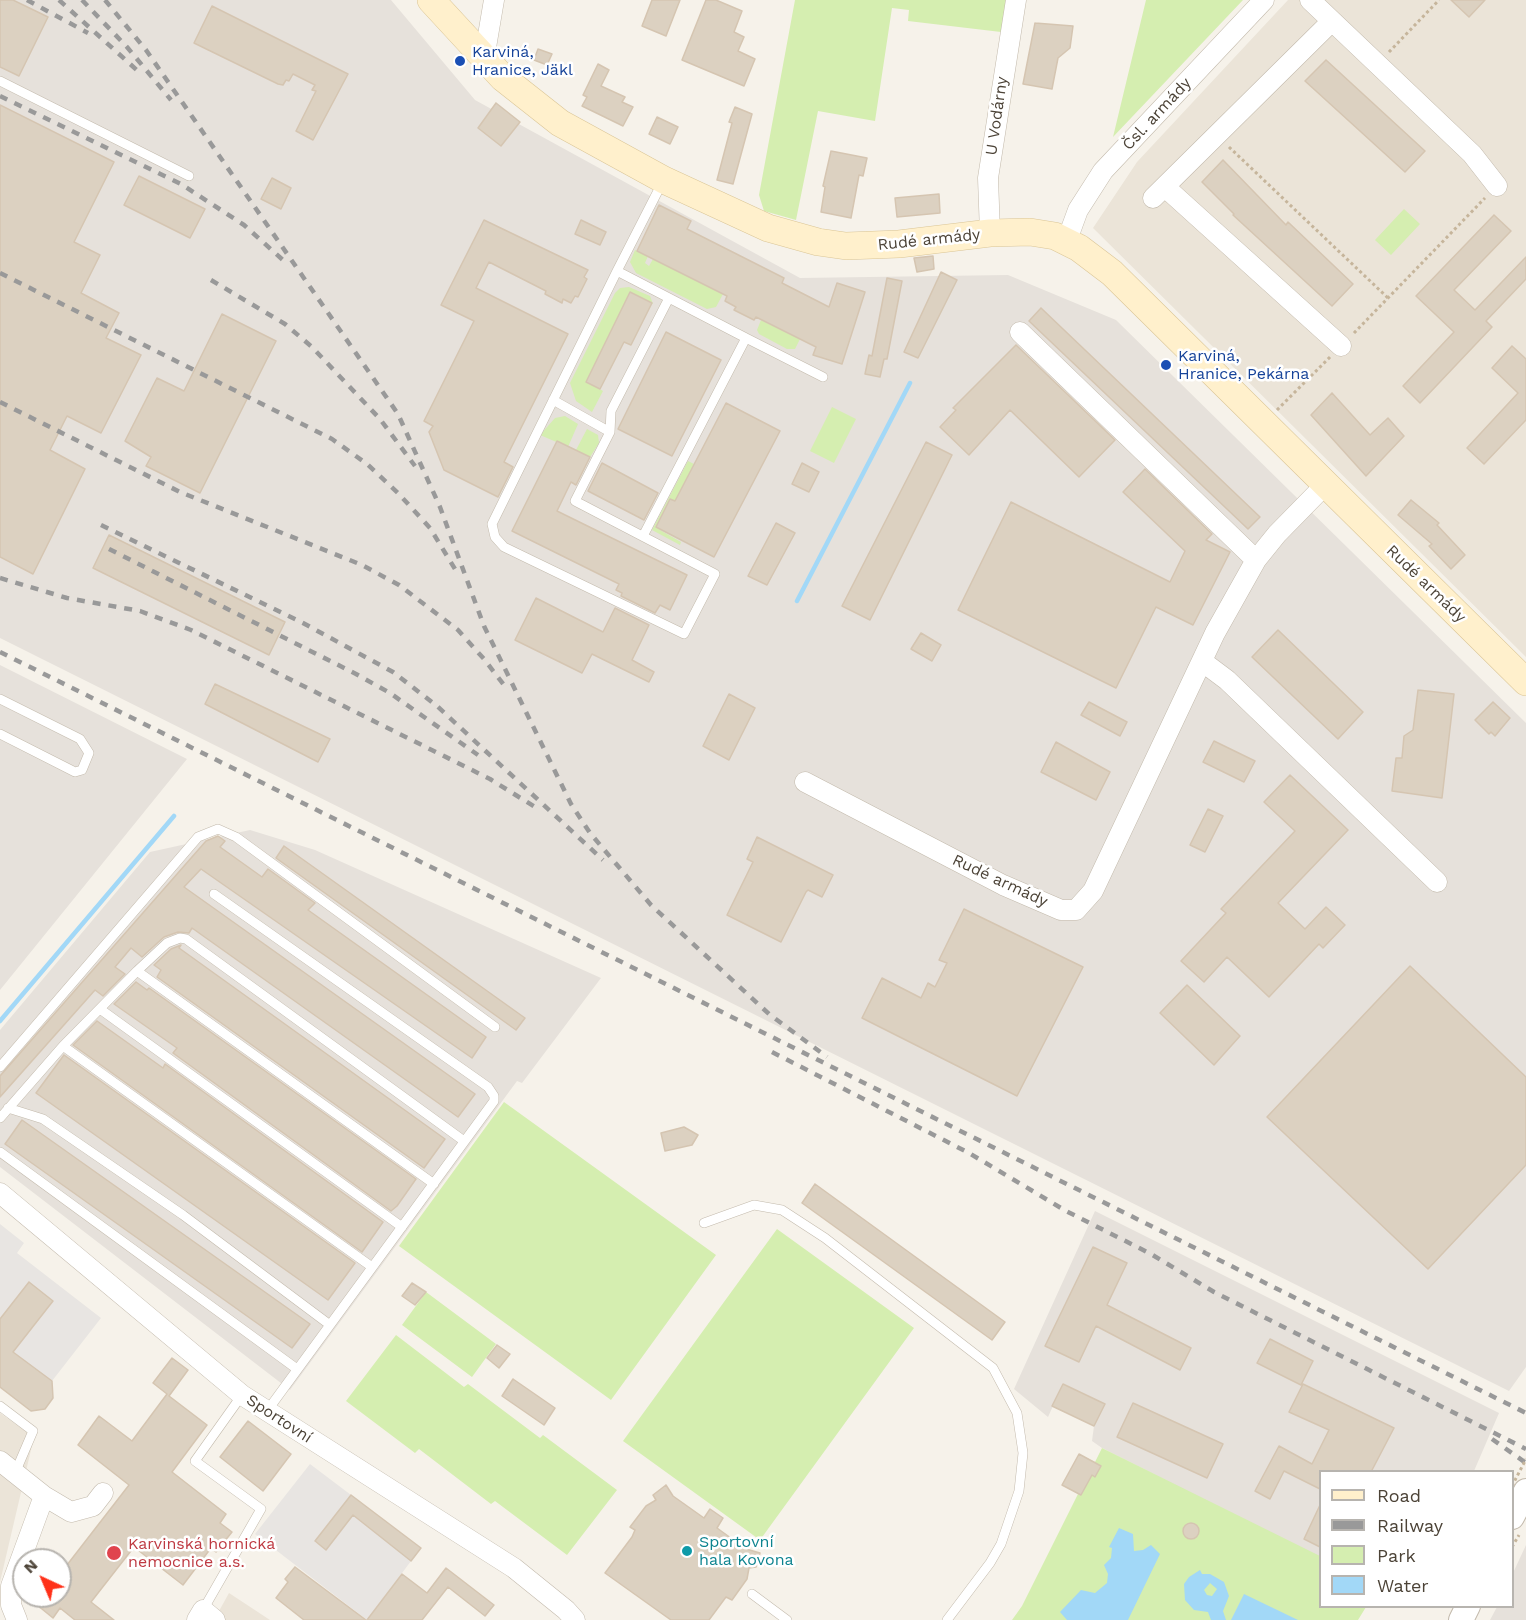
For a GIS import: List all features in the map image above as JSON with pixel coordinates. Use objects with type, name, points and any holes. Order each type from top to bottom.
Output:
[{"type":"main road","name":"Rudé armády","points":[[430,0],[484,59],[518,91],[560,123],[664,180],[753,221],[818,242],[865,247],[990,233],[1036,233],[1066,240],[1112,273],[1526,682]]},
{"type":"street","points":[[484,59],[494,0]]},
{"type":"street","name":"U Vodárny","points":[[990,233],[988,178],[1016,0]]},
{"type":"street","name":"Čsl. armády","points":[[1066,240],[1078,210],[1103,171],[1264,0]]},
{"type":"street","points":[[1310,0],[1472,154],[1497,186]]},
{"type":"street","points":[[1332,21],[1159,193],[1341,346]]},
{"type":"street","points":[[1020,332],[1256,560]]},
{"type":"street","name":"Rudé armády","points":[[806,782],[1003,885],[1061,910],[1076,910],[1093,891],[1215,633],[1256,560],[1276,534],[1325,485]]},
{"type":"street","points":[[1203,662],[1227,680],[1437,882]]},
{"type":"street","name":"Sportovní","points":[[0,1193],[242,1395],[514,1568],[575,1620]]},
{"type":"street","points":[[7,1467],[44,1496],[71,1512],[93,1506],[103,1493]]},
{"type":"street","points":[[17,1620],[11,1605],[11,1586],[44,1496]]},
{"type":"lane","points":[[0,81],[189,176]]},
{"type":"lane","points":[[664,180],[492,524],[495,537],[504,547],[684,634],[715,574],[575,501],[610,432],[611,411],[669,298]]},
{"type":"lane","points":[[617,271],[823,377]]},
{"type":"lane","points":[[643,536],[746,338]]},
{"type":"lane","points":[[553,400],[610,432]]},
{"type":"lane","points":[[0,699],[80,739],[89,753],[82,770],[75,772],[0,735]]},
{"type":"lane","points":[[0,1067],[198,837],[218,829],[236,837],[495,1028]]},
{"type":"lane","points":[[214,894],[493,1092],[494,1101],[267,1411]]},
{"type":"lane","points":[[0,1118],[63,1046],[137,971],[174,938],[186,939],[464,1141]]},
{"type":"lane","points":[[137,971],[434,1184]]},
{"type":"lane","points":[[100,1010],[402,1227]]},
{"type":"lane","points":[[63,1046],[372,1268]]},
{"type":"lane","points":[[8,1108],[44,1119],[183,1215],[330,1325]]},
{"type":"lane","points":[[0,1152],[297,1370]]},
{"type":"lane","points":[[704,1223],[754,1205],[782,1210],[825,1238],[993,1368],[1017,1413],[1023,1453],[1019,1491],[1001,1544],[990,1563],[947,1620]]},
{"type":"lane","points":[[205,1617],[261,1509],[195,1461],[242,1395]]},
{"type":"lane","points":[[0,1406],[33,1431],[7,1467]]},
{"type":"lane","points":[[752,1594],[787,1620]]},
{"type":"path","points":[[1378,64],[1440,0]]},
{"type":"path","points":[[1217,135],[1388,298]]},
{"type":"path","points":[[1263,423],[1497,186]]},
{"type":"path","points":[[1517,1500],[1526,1459]]},
{"type":"shaded area","points":[[0,0],[391,0],[475,100],[800,278],[1008,275],[1116,320],[1526,723],[1526,1367],[1509,1391],[0,638]]},
{"type":"shaded area","points":[[1288,0],[1526,0],[1526,657],[1093,228],[1137,162]]},
{"type":"shaded area","points":[[0,665],[187,759],[0,990]]},
{"type":"shaded area","points":[[250,830],[315,850],[601,978],[522,1083],[517,1081],[290,1390],[0,1167],[0,1030],[150,852]]},
{"type":"shaded area","points":[[1095,1211],[1499,1413],[1474,1470],[1319,1470],[1319,1557],[1102,1448],[1092,1441],[1094,1426],[1053,1406],[1048,1417],[1014,1389]]},
{"type":"shaded area","points":[[0,1224],[24,1243],[17,1253],[101,1318],[52,1381],[13,1352],[52,1301],[29,1282],[0,1319]]},
{"type":"shaded area","points":[[0,1413],[34,1437],[0,1582]]},
{"type":"shaded area","points":[[310,1464],[351,1495],[315,1542],[326,1549],[353,1515],[411,1561],[367,1620],[255,1534]]},
{"type":"shaded area","points":[[1526,1545],[1526,1620],[1490,1620],[1496,1608],[1514,1608],[1514,1571]]},
{"type":"shaded area","points":[[229,1593],[270,1620],[214,1620]]},
{"type":"green space","points":[[795,0],[1007,0],[1001,32],[908,21],[909,10],[892,8],[875,121],[818,111],[796,220],[764,211],[759,195]]},
{"type":"green space","points":[[1146,0],[1243,0],[1113,137]]},
{"type":"green space","points":[[1404,209],[1420,224],[1391,255],[1375,240]]},
{"type":"green space","points":[[635,250],[648,256],[645,263],[649,266],[653,259],[723,294],[716,307],[707,309],[636,273],[630,262]]},
{"type":"green space","points":[[629,287],[650,296],[653,304],[632,293],[587,382],[603,391],[592,412],[576,401],[570,383],[615,293],[620,288]]},
{"type":"green space","points":[[761,320],[800,339],[795,349],[787,349],[759,334],[757,330]]},
{"type":"green space","points":[[832,407],[856,419],[834,463],[810,451]]},
{"type":"green space","points":[[565,416],[578,424],[568,447],[540,435],[555,418]]},
{"type":"green space","points":[[587,429],[598,435],[599,443],[583,468],[576,450]]},
{"type":"green space","points":[[688,461],[694,464],[660,530],[681,542],[680,545],[652,530]]},
{"type":"green space","points":[[504,1102],[716,1255],[611,1400],[399,1246]]},
{"type":"green space","points":[[777,1229],[914,1328],[760,1540],[623,1441]]},
{"type":"green space","points":[[426,1292],[496,1344],[472,1377],[402,1325]]},
{"type":"green space","points":[[396,1335],[464,1387],[468,1384],[540,1438],[543,1435],[617,1490],[567,1555],[495,1501],[491,1504],[419,1449],[415,1453],[346,1401]]},
{"type":"green space","points":[[1102,1448],[1319,1556],[1319,1608],[1365,1608],[1358,1620],[1012,1620],[1022,1606],[1078,1494],[1062,1485],[1068,1475],[1070,1476],[1079,1454],[1095,1462]]},
{"type":"water","points":[[1119,1528],[1133,1534],[1134,1551],[1143,1550],[1151,1545],[1160,1554],[1128,1620],[1067,1620],[1060,1612],[1081,1590],[1095,1593],[1107,1583],[1108,1574],[1104,1565],[1111,1558],[1112,1548],[1109,1547]]},
{"type":"water","points":[[1200,1570],[1202,1574],[1210,1574],[1224,1582],[1229,1596],[1223,1611],[1226,1620],[1211,1620],[1208,1612],[1194,1610],[1185,1600],[1184,1584],[1189,1577]],"holes":[[[1210,1583],[1217,1589],[1212,1596],[1207,1595],[1204,1590]]]},
{"type":"water","points":[[1244,1594],[1298,1620],[1231,1620]]},
{"type":"building","points":[[0,0],[13,0],[48,17],[19,76],[0,67]]},
{"type":"building","points":[[652,0],[680,0],[666,36],[642,26]]},
{"type":"building","points":[[706,0],[716,0],[742,11],[734,32],[744,37],[738,51],[755,59],[744,86],[682,60]]},
{"type":"building","points":[[1451,0],[1485,0],[1469,17]]},
{"type":"building","points":[[212,6],[348,74],[313,140],[296,131],[316,91],[312,90],[315,85],[293,74],[283,85],[278,84],[194,43]]},
{"type":"building","points":[[1035,23],[1073,26],[1070,48],[1058,58],[1052,89],[1023,84]]},
{"type":"building","points":[[538,49],[552,54],[547,65],[534,60]]},
{"type":"building","points":[[1326,60],[1425,151],[1405,172],[1305,81]]},
{"type":"building","points":[[598,64],[609,70],[601,86],[625,97],[622,102],[633,107],[623,126],[582,106],[587,97],[583,95]]},
{"type":"building","points":[[496,103],[520,122],[501,146],[478,128]]},
{"type":"building","points":[[0,105],[114,162],[74,242],[100,255],[81,293],[119,313],[106,338],[141,355],[101,433],[67,416],[50,450],[85,469],[33,574],[0,557]]},
{"type":"building","points":[[735,107],[752,114],[733,184],[717,180],[732,123],[729,122]]},
{"type":"building","points":[[657,117],[678,127],[670,144],[649,134]]},
{"type":"building","points":[[831,151],[867,158],[863,176],[859,175],[851,218],[821,212],[825,187],[823,186]]},
{"type":"building","points":[[1223,160],[1286,225],[1288,222],[1353,284],[1332,306],[1233,215],[1202,182]]},
{"type":"building","points":[[139,176],[205,209],[190,238],[124,205]]},
{"type":"building","points":[[272,178],[291,188],[281,209],[261,199]]},
{"type":"building","points":[[939,194],[940,213],[897,217],[895,198]]},
{"type":"building","points":[[659,205],[691,221],[687,229],[784,278],[782,283],[829,307],[837,283],[865,292],[842,364],[813,355],[816,347],[756,317],[754,320],[734,310],[736,307],[725,301],[727,296],[637,251]]},
{"type":"building","points":[[1494,215],[1511,231],[1454,290],[1475,310],[1526,257],[1526,279],[1486,321],[1492,327],[1420,403],[1403,386],[1454,332],[1416,296]]},
{"type":"building","points":[[484,220],[588,270],[584,277],[587,279],[578,297],[575,296],[571,303],[563,299],[562,303],[545,294],[546,291],[489,262],[476,288],[568,334],[504,462],[513,467],[498,497],[444,470],[429,432],[433,426],[424,421],[474,321],[441,305]]},
{"type":"building","points":[[581,220],[606,232],[600,245],[575,234]]},
{"type":"building","points":[[933,256],[934,269],[917,272],[914,258]]},
{"type":"building","points":[[941,272],[957,280],[918,358],[904,352]]},
{"type":"building","points":[[887,278],[902,281],[887,359],[884,359],[880,377],[865,374],[869,355],[872,356]]},
{"type":"building","points":[[630,292],[652,303],[631,345],[624,342],[600,389],[586,382]]},
{"type":"building","points":[[1041,308],[1260,517],[1248,529],[1029,321]]},
{"type":"building","points":[[222,314],[276,341],[200,493],[146,466],[151,457],[125,441],[157,378],[184,391]]},
{"type":"building","points":[[666,332],[721,360],[672,456],[618,429]]},
{"type":"building","points":[[1016,345],[1115,440],[1079,477],[1010,410],[969,455],[940,427],[956,410],[953,408]]},
{"type":"building","points":[[1512,346],[1526,359],[1526,420],[1484,464],[1467,448],[1518,393],[1492,368]]},
{"type":"building","points":[[1332,393],[1370,435],[1388,418],[1404,436],[1366,476],[1311,415]]},
{"type":"building","points":[[726,403],[780,431],[714,557],[656,527],[670,499],[675,501]]},
{"type":"building","points":[[557,441],[590,457],[576,485],[571,482],[557,511],[687,575],[670,610],[660,605],[655,613],[621,596],[622,593],[616,590],[619,584],[512,531]]},
{"type":"building","points":[[926,442],[952,455],[870,620],[842,606]]},
{"type":"building","points":[[602,463],[658,493],[644,520],[588,491]]},
{"type":"building","points":[[802,463],[819,472],[809,492],[792,484]]},
{"type":"building","points":[[1145,469],[1212,534],[1206,540],[1230,552],[1193,625],[1156,607],[1116,688],[958,610],[1011,502],[1170,582],[1185,551],[1123,492]]},
{"type":"building","points":[[1411,500],[1439,523],[1437,525],[1465,555],[1451,569],[1429,546],[1432,544],[1398,515]]},
{"type":"building","points":[[776,523],[795,533],[767,585],[748,576]]},
{"type":"building","points":[[109,535],[285,622],[269,655],[93,568]]},
{"type":"building","points":[[536,598],[603,632],[615,608],[649,625],[632,660],[654,672],[649,682],[592,654],[582,673],[515,640]]},
{"type":"building","points":[[1278,630],[1363,712],[1338,739],[1252,657]]},
{"type":"building","points":[[921,633],[941,645],[932,661],[911,649]]},
{"type":"building","points":[[215,684],[330,739],[318,762],[205,704]]},
{"type":"building","points":[[1418,690],[1454,694],[1442,798],[1392,791],[1396,758],[1402,758],[1404,736],[1413,730]]},
{"type":"building","points":[[729,694],[755,708],[729,760],[703,746]]},
{"type":"building","points":[[1089,702],[1127,722],[1120,736],[1081,715]]},
{"type":"building","points":[[1493,702],[1510,718],[1495,736],[1491,732],[1489,734],[1475,720]]},
{"type":"building","points":[[1214,741],[1255,761],[1244,782],[1203,762]]},
{"type":"building","points":[[1056,742],[1110,772],[1096,800],[1041,772]]},
{"type":"building","points":[[1290,775],[1348,830],[1278,903],[1305,929],[1326,907],[1345,925],[1323,948],[1319,944],[1269,997],[1227,957],[1204,982],[1181,961],[1226,913],[1221,909],[1295,831],[1264,802]]},
{"type":"building","points":[[1208,809],[1223,816],[1205,852],[1190,845]]},
{"type":"building","points":[[218,836],[225,841],[220,847],[262,877],[268,869],[315,903],[308,910],[486,1037],[472,1058],[201,869],[184,887],[475,1094],[458,1117],[192,928],[189,933],[178,932],[164,937],[142,957],[131,948],[115,967],[125,974],[103,996],[95,990],[0,1097],[0,1076],[206,841]]},
{"type":"building","points":[[757,837],[833,875],[822,897],[808,890],[806,892],[781,942],[727,915],[753,862],[747,859]]},
{"type":"building","points":[[284,846],[525,1018],[516,1030],[276,858]]},
{"type":"building","points":[[964,909],[1083,967],[1017,1096],[862,1018],[882,978],[921,998],[928,983],[935,987],[947,963],[939,960]]},
{"type":"building","points":[[181,945],[179,948],[445,1139],[424,1168],[157,977],[161,970],[154,965],[171,949]]},
{"type":"building","points":[[1410,966],[1526,1077],[1526,1165],[1428,1269],[1267,1117]]},
{"type":"building","points":[[136,982],[147,990],[149,988],[416,1179],[397,1206],[391,1211],[173,1053],[177,1048],[114,1004]]},
{"type":"building","points":[[1187,985],[1240,1036],[1214,1065],[1160,1013]]},
{"type":"building","points":[[97,1021],[163,1068],[165,1064],[383,1222],[362,1252],[73,1045]]},
{"type":"building","points":[[64,1055],[355,1263],[328,1300],[36,1093]]},
{"type":"building","points":[[22,1120],[310,1324],[292,1348],[5,1144]]},
{"type":"building","points":[[684,1127],[698,1135],[692,1145],[665,1151],[661,1133]]},
{"type":"building","points":[[815,1184],[1005,1322],[992,1340],[802,1203]]},
{"type":"building","points":[[1093,1247],[1127,1263],[1107,1305],[1191,1348],[1180,1370],[1096,1326],[1079,1362],[1045,1346]]},
{"type":"building","points":[[29,1282],[53,1301],[13,1352],[52,1381],[53,1398],[45,1409],[31,1411],[0,1387],[0,1319]]},
{"type":"building","points":[[412,1283],[426,1292],[415,1305],[402,1296]]},
{"type":"building","points":[[1270,1339],[1313,1361],[1301,1385],[1257,1363]]},
{"type":"building","points":[[497,1345],[510,1354],[499,1368],[487,1358]]},
{"type":"building","points":[[172,1358],[188,1370],[169,1396],[207,1425],[172,1472],[226,1514],[220,1523],[232,1532],[216,1552],[211,1548],[183,1585],[134,1547],[91,1602],[114,1620],[75,1620],[60,1608],[72,1608],[72,1559],[129,1485],[78,1445],[99,1416],[132,1441],[167,1394],[153,1383]]},
{"type":"building","points":[[513,1379],[555,1408],[544,1425],[502,1396]]},
{"type":"building","points":[[1063,1384],[1105,1404],[1094,1426],[1052,1406]]},
{"type":"building","points":[[1303,1384],[1394,1428],[1372,1470],[1319,1470],[1319,1488],[1284,1471],[1270,1499],[1255,1491],[1279,1446],[1312,1464],[1329,1430],[1289,1412]]},
{"type":"building","points":[[1133,1403],[1223,1444],[1207,1478],[1117,1437]]},
{"type":"building","points":[[248,1421],[291,1454],[263,1491],[220,1457]]},
{"type":"building","points":[[1079,1454],[1101,1466],[1095,1477],[1092,1475],[1081,1495],[1062,1485]]},
{"type":"building","name":"Sportovní hala Kovona","points":[[666,1485],[673,1496],[704,1518],[710,1509],[723,1518],[717,1528],[746,1549],[760,1553],[756,1567],[749,1568],[747,1579],[732,1600],[726,1597],[709,1620],[671,1620],[605,1573],[632,1537],[635,1530],[630,1527],[646,1506],[656,1500],[653,1495]]},
{"type":"building","points":[[351,1495],[421,1548],[411,1561],[353,1515],[326,1550],[315,1541]]},
{"type":"building","points":[[1319,1507],[1319,1546],[1304,1539]]},
{"type":"building","points":[[1188,1523],[1194,1523],[1199,1531],[1197,1537],[1188,1539],[1183,1534],[1183,1528]]},
{"type":"building","points":[[295,1567],[366,1620],[304,1620],[276,1598],[288,1582],[285,1579]]},
{"type":"building","points":[[446,1568],[494,1605],[485,1616],[448,1587],[422,1620],[367,1620],[402,1574],[427,1593]]},
{"type":"building","points":[[41,1608],[60,1608],[53,1618]]},
{"type":"waterway","points":[[797,601],[910,383]]},
{"type":"waterway","points":[[0,1021],[174,816]]},
{"type":"railway","points":[[27,0],[88,33]]},
{"type":"railway","points":[[59,0],[139,72]]},
{"type":"railway","points":[[82,0],[127,47],[171,100]]},
{"type":"railway","points":[[105,0],[146,50],[398,414],[440,507],[484,626],[571,804],[590,833],[651,905],[769,1014],[827,1057]]},
{"type":"railway","points":[[0,96],[181,184],[244,225],[284,261]]},
{"type":"railway","points":[[0,273],[332,439],[367,464],[398,493],[430,528],[458,574]]},
{"type":"railway","points":[[211,280],[285,324],[312,347],[380,419],[415,466]]},
{"type":"railway","points":[[0,402],[180,492],[362,565],[399,585],[458,630],[507,689]]},
{"type":"railway","points":[[101,525],[303,623],[393,672],[437,706],[603,860]]},
{"type":"railway","points":[[109,549],[356,674],[390,693],[478,755]]},
{"type":"railway","points":[[0,578],[67,598],[140,611],[191,630],[490,779],[535,807]]},
{"type":"railway","points":[[0,652],[1526,1413]]},
{"type":"railway","points":[[772,1052],[969,1153],[1066,1211],[1151,1254],[1214,1292],[1526,1449]]},
{"type":"railway","points":[[1492,1439],[1526,1463]]},
{"type":"place","name":"Karviná, Hranice, Jäkl","points":[[460,61]]},
{"type":"place","name":"Karviná, Hranice, Pekárna","points":[[1166,365]]},
{"type":"place","name":"Sportovní hala Kovona","points":[[687,1551]]},
{"type":"place","name":"Karvinská hornická nemocnice a.s.","points":[[114,1553]]}]
